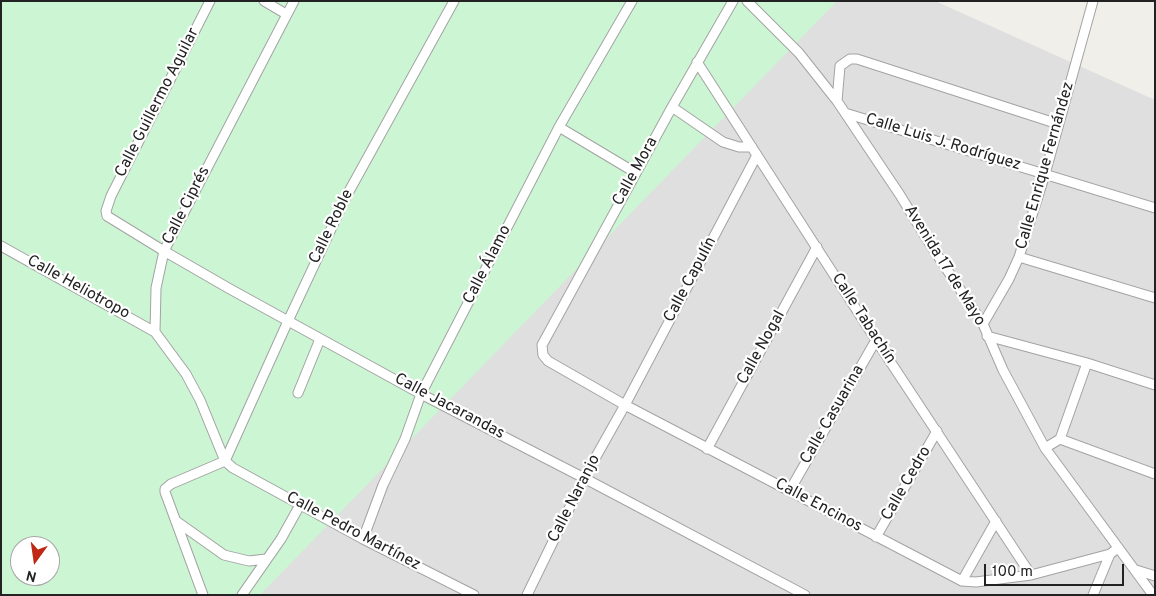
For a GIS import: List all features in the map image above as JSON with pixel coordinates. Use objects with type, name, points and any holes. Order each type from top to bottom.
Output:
[{"type":"street","name":"Calle Guillermo Aguilar","points":[[107,205],[210,1]]},
{"type":"street","points":[[264,1],[286,14]]},
{"type":"street","name":"Calle Ciprés","points":[[155,332],[156,288],[164,251],[294,1]]},
{"type":"street","name":"Calle Roble","points":[[225,461],[347,195],[454,1]]},
{"type":"street","name":"Calle Álamo","points":[[363,539],[383,484],[406,439],[421,394],[559,127],[632,1]]},
{"type":"street","name":"Calle Mora","points":[[542,345],[697,62],[734,1]]},
{"type":"street","name":"Avenida 17 de Mayo","points":[[747,1],[799,53],[837,101],[983,324],[1003,370],[1046,448],[1153,595]]},
{"type":"street","name":"Calle Enrique Fernández","points":[[983,324],[1006,285],[1019,256],[1045,174],[1093,1]]},
{"type":"street","points":[[837,101],[840,66],[850,59],[857,59],[1058,124]]},
{"type":"street","name":"Calle Tabachín","points":[[697,62],[876,340],[1031,575]]},
{"type":"street","points":[[672,107],[723,142],[754,151]]},
{"type":"street","name":"Calle Luis J. Rodríguez","points":[[845,114],[1155,208]]},
{"type":"street","points":[[559,127],[636,173]]},
{"type":"street","name":"Calle Capulín","points":[[625,405],[754,151]]},
{"type":"street","name":"Calle Jacarandas","points":[[107,205],[106,211],[108,216],[164,251],[320,339],[805,595]]},
{"type":"street","name":"Calle Heliotropo","points":[[1,246],[155,332]]},
{"type":"street","name":"Calle Nogal","points":[[707,449],[817,247]]},
{"type":"street","points":[[1019,256],[1155,298]]},
{"type":"street","points":[[155,332],[186,374],[200,400],[225,461],[171,484],[165,489],[203,595]]},
{"type":"street","points":[[987,336],[1088,363],[1155,385]]},
{"type":"street","points":[[298,393],[320,339]]},
{"type":"street","name":"Calle Casuarina","points":[[790,490],[876,340]]},
{"type":"street","name":"Calle Encinos","points":[[542,345],[543,355],[548,361],[625,405],[962,581],[976,582],[1031,575],[1110,554],[1118,548]]},
{"type":"street","points":[[1046,448],[1060,439],[1088,363]]},
{"type":"street","name":"Calle Naranjo","points":[[527,595],[584,478],[625,405]]},
{"type":"street","name":"Calle Cedro","points":[[876,537],[937,431]]},
{"type":"street","points":[[1060,439],[1155,474]]},
{"type":"street","name":"Calle Pedro Martínez","points":[[225,461],[233,468],[363,539],[474,595]]},
{"type":"street","points":[[243,594],[281,539],[300,505]]},
{"type":"street","points":[[175,520],[224,555],[250,561],[266,559]]},
{"type":"street","points":[[962,581],[996,521]]},
{"type":"street","points":[[1093,595],[1110,554]]},
{"type":"street","points":[[1136,570],[1155,576]]},
{"type":"shaded area","points":[[145,1],[935,1],[1155,100],[1155,595],[130,595]]},
{"type":"green space","points":[[1,1],[837,1],[260,595],[1,595]]}]
